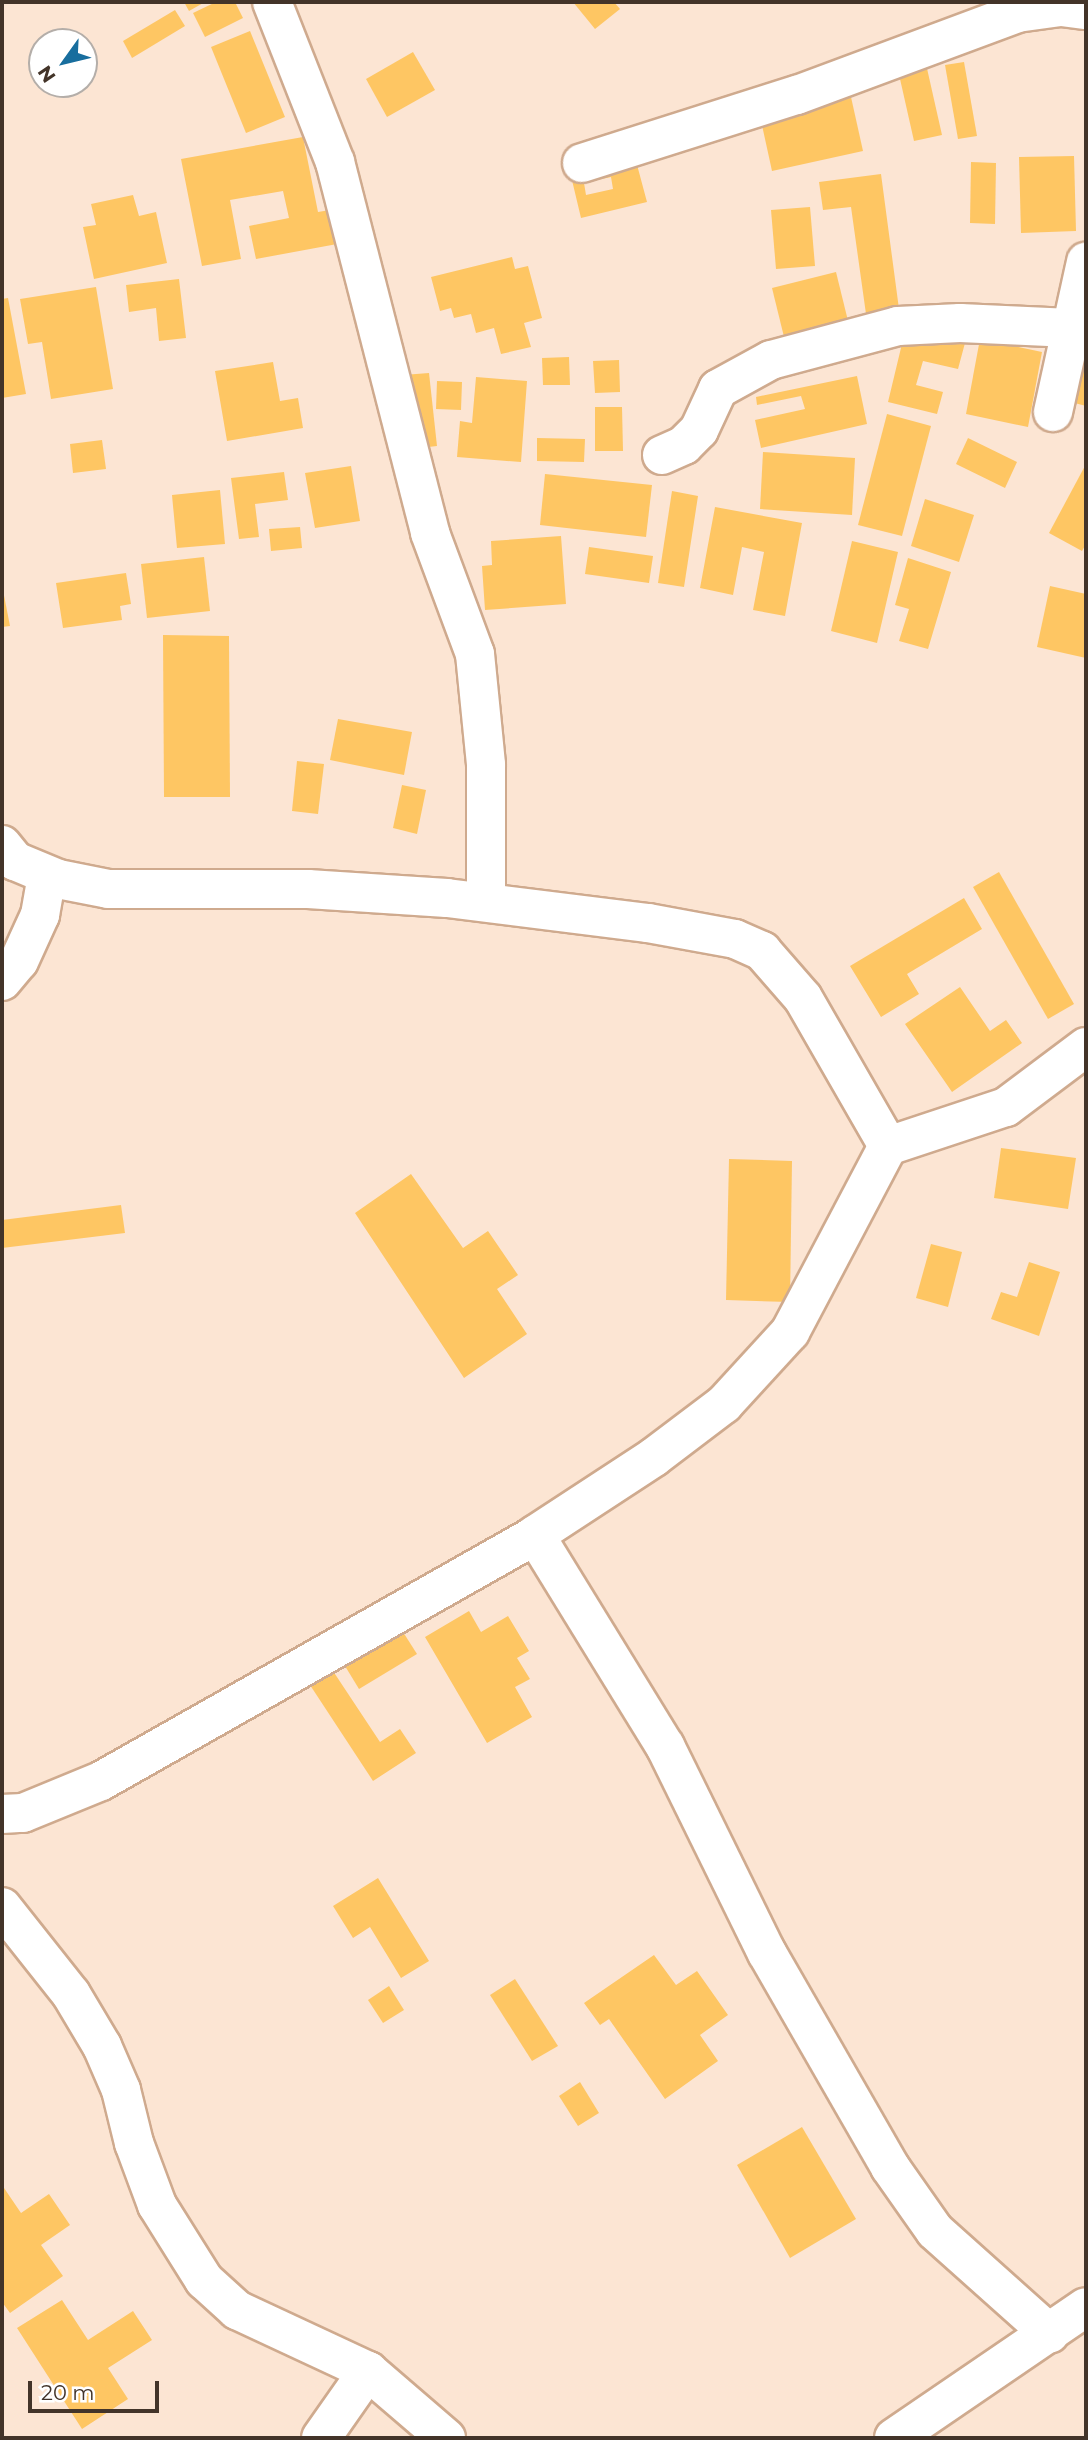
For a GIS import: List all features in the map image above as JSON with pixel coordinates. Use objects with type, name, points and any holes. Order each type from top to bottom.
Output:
[{"type":"street","points":[[271,2],[335,162],[430,533],[475,654],[486,765],[486,902]]},
{"type":"street","points":[[582,163],[797,95],[1017,13],[1061,7],[1086,9]]},
{"type":"street","points":[[1053,412],[1086,262]]},
{"type":"street","points":[[662,455],[684,445],[699,430],[718,389],[782,357],[898,326],[960,323],[1071,328]]},
{"type":"street","points":[[2,845],[15,861],[58,879],[108,889],[308,889],[486,902],[648,923],[734,939],[762,951],[803,998],[888,1146]]},
{"type":"street","points":[[2,981],[19,961],[35,926],[46,881],[58,879]]},
{"type":"street","points":[[2,1814],[23,1813],[101,1781],[535,1535],[664,1450],[724,1404],[790,1332],[888,1146],[1006,1107],[1086,1047]]},
{"type":"street","points":[[535,1535],[665,1746],[767,1953],[890,2168],[935,2231],[1050,2334]]},
{"type":"street","points":[[2,1907],[71,1994],[102,2046],[121,2090],[134,2143],[157,2205],[204,2280],[237,2310],[368,2371],[446,2438]]},
{"type":"street","points":[[894,2438],[1086,2307]]},
{"type":"street","points":[[335,2434],[368,2371]]},
{"type":"building","points":[[184,2],[205,2],[189,11]]},
{"type":"building","points":[[216,2],[235,2],[243,18],[205,37],[193,13]]},
{"type":"building","points":[[573,2],[614,2],[620,9],[595,29]]},
{"type":"building","points":[[175,10],[185,26],[132,58],[123,41]]},
{"type":"building","points":[[250,31],[285,117],[246,133],[211,47]]},
{"type":"building","points":[[413,52],[435,90],[387,117],[366,79]]},
{"type":"building","points":[[964,62],[977,136],[958,139],[945,65]]},
{"type":"building","points":[[926,64],[942,135],[914,141],[898,70]]},
{"type":"building","points":[[851,97],[863,151],[772,171],[760,116]]},
{"type":"building","points":[[303,137],[318,212],[342,208],[348,242],[256,259],[249,226],[289,218],[283,191],[230,200],[241,259],[202,266],[181,159]]},
{"type":"building","points":[[1074,156],[1076,231],[1021,233],[1019,157]]},
{"type":"building","points":[[636,161],[647,202],[581,218],[571,176]],"holes":[[[611,177],[613,189],[586,195],[584,183]]]},
{"type":"building","points":[[971,162],[996,163],[995,224],[970,223]]},
{"type":"building","points":[[881,174],[899,309],[866,314],[851,207],[823,210],[819,182]]},
{"type":"building","points":[[133,195],[139,216],[156,212],[167,263],[94,279],[83,227],[96,225],[91,204]]},
{"type":"building","points":[[810,207],[815,266],[776,269],[771,210]]},
{"type":"building","points":[[512,257],[515,269],[528,266],[542,318],[524,323],[531,347],[501,354],[494,328],[476,333],[471,314],[454,318],[451,308],[440,311],[431,277]]},
{"type":"building","points":[[836,272],[849,325],[785,341],[772,288]]},
{"type":"building","points":[[179,279],[186,338],[159,341],[156,308],[129,312],[126,285]]},
{"type":"building","points":[[96,287],[113,389],[51,399],[42,342],[28,344],[20,299]]},
{"type":"building","points":[[8,298],[26,394],[2,398],[2,299]]},
{"type":"building","points":[[906,327],[965,343],[958,369],[923,361],[916,385],[943,392],[937,414],[888,402]]},
{"type":"building","points":[[980,339],[1042,352],[1028,427],[966,414]]},
{"type":"building","points":[[569,357],[570,385],[543,385],[542,358]]},
{"type":"building","points":[[619,360],[620,392],[595,393],[593,361]]},
{"type":"building","points":[[1077,361],[1086,363],[1086,406],[1067,401]]},
{"type":"building","points":[[273,362],[280,401],[298,398],[303,428],[227,441],[215,371]]},
{"type":"building","points":[[429,373],[437,446],[411,449],[403,375]]},
{"type":"building","points":[[857,376],[867,424],[761,448],[755,420],[805,409],[801,396],[757,405],[756,397]]},
{"type":"building","points":[[476,377],[527,381],[521,462],[457,457],[460,421],[472,423]]},
{"type":"building","points":[[437,381],[462,382],[461,410],[436,409]]},
{"type":"building","points":[[595,407],[622,407],[623,451],[595,451]]},
{"type":"building","points":[[887,414],[931,426],[902,536],[858,525]]},
{"type":"building","points":[[537,438],[585,439],[584,462],[537,461]]},
{"type":"building","points":[[968,438],[1017,462],[1005,488],[956,464]]},
{"type":"building","points":[[102,440],[106,469],[73,473],[70,444]]},
{"type":"building","points":[[763,452],[855,458],[852,515],[760,509]]},
{"type":"building","points":[[1086,464],[1086,544],[1082,551],[1049,533]]},
{"type":"building","points":[[351,466],[360,521],[315,528],[305,473]]},
{"type":"building","points":[[284,472],[288,500],[255,504],[259,537],[239,539],[231,478]]},
{"type":"building","points":[[545,474],[652,485],[646,537],[540,525]]},
{"type":"building","points":[[220,490],[225,544],[177,548],[172,495]]},
{"type":"building","points":[[672,491],[698,496],[684,587],[658,583]]},
{"type":"building","points":[[925,499],[974,515],[959,562],[911,546]]},
{"type":"building","points":[[715,507],[802,523],[785,616],[753,610],[764,552],[742,547],[733,595],[700,588]]},
{"type":"building","points":[[300,527],[302,548],[271,551],[269,529]]},
{"type":"building","points":[[561,536],[566,604],[485,610],[482,566],[492,565],[491,541]]},
{"type":"building","points":[[852,541],[898,552],[877,643],[831,631]]},
{"type":"building","points":[[589,547],[653,556],[649,583],[585,574]]},
{"type":"building","points":[[204,557],[210,611],[147,618],[141,564]]},
{"type":"building","points":[[908,558],[951,572],[928,649],[899,641],[909,609],[895,605]]},
{"type":"building","points":[[126,573],[131,604],[120,606],[122,620],[63,628],[56,583]]},
{"type":"building","points":[[2,585],[10,626],[2,627]]},
{"type":"building","points":[[1050,586],[1086,594],[1086,658],[1037,647]]},
{"type":"building","points":[[163,635],[229,636],[230,797],[164,797]]},
{"type":"building","points":[[338,719],[412,732],[404,775],[330,760]]},
{"type":"building","points":[[297,761],[324,764],[318,814],[292,811]]},
{"type":"building","points":[[402,785],[426,790],[417,834],[393,828]]},
{"type":"building","points":[[999,872],[1074,1004],[1048,1019],[973,887]]},
{"type":"building","points":[[964,898],[982,929],[907,974],[919,994],[881,1017],[850,966]]},
{"type":"building","points":[[960,987],[990,1031],[1006,1020],[1022,1043],[952,1092],[905,1024]]},
{"type":"building","points":[[1001,1148],[1076,1158],[1068,1209],[994,1198]]},
{"type":"building","points":[[729,1159],[792,1161],[790,1302],[726,1300]]},
{"type":"building","points":[[411,1174],[463,1248],[488,1231],[518,1275],[497,1289],[527,1334],[464,1378],[355,1213]]},
{"type":"building","points":[[121,1205],[125,1233],[2,1248],[2,1220]]},
{"type":"building","points":[[931,1244],[962,1252],[948,1307],[916,1298]]},
{"type":"building","points":[[1029,1262],[1060,1272],[1039,1336],[991,1319],[1001,1292],[1017,1297]]},
{"type":"building","points":[[469,1611],[481,1632],[508,1616],[529,1651],[517,1658],[530,1679],[515,1687],[532,1717],[487,1743],[425,1637]]},
{"type":"building","points":[[403,1632],[417,1654],[359,1689],[345,1666]]},
{"type":"building","points":[[333,1671],[380,1742],[400,1729],[416,1753],[373,1781],[310,1685]]},
{"type":"building","points":[[378,1878],[429,1961],[401,1978],[370,1927],[353,1938],[333,1906]]},
{"type":"building","points":[[654,1955],[676,1985],[697,1971],[728,2015],[700,2035],[718,2061],[665,2099],[609,2019],[600,2025],[584,2003]]},
{"type":"building","points":[[515,1979],[558,2046],[532,2061],[490,1995]]},
{"type":"building","points":[[389,1986],[404,2010],[383,2023],[368,2000]]},
{"type":"building","points":[[580,2082],[599,2113],[578,2126],[559,2096]]},
{"type":"building","points":[[802,2127],[856,2219],[790,2258],[737,2165]]},
{"type":"building","points":[[2,2185],[21,2213],[49,2194],[70,2225],[41,2245],[63,2276],[10,2313],[2,2302]]},
{"type":"building","points":[[62,2300],[88,2340],[133,2311],[152,2340],[108,2368],[128,2399],[82,2429],[17,2328]]}]
